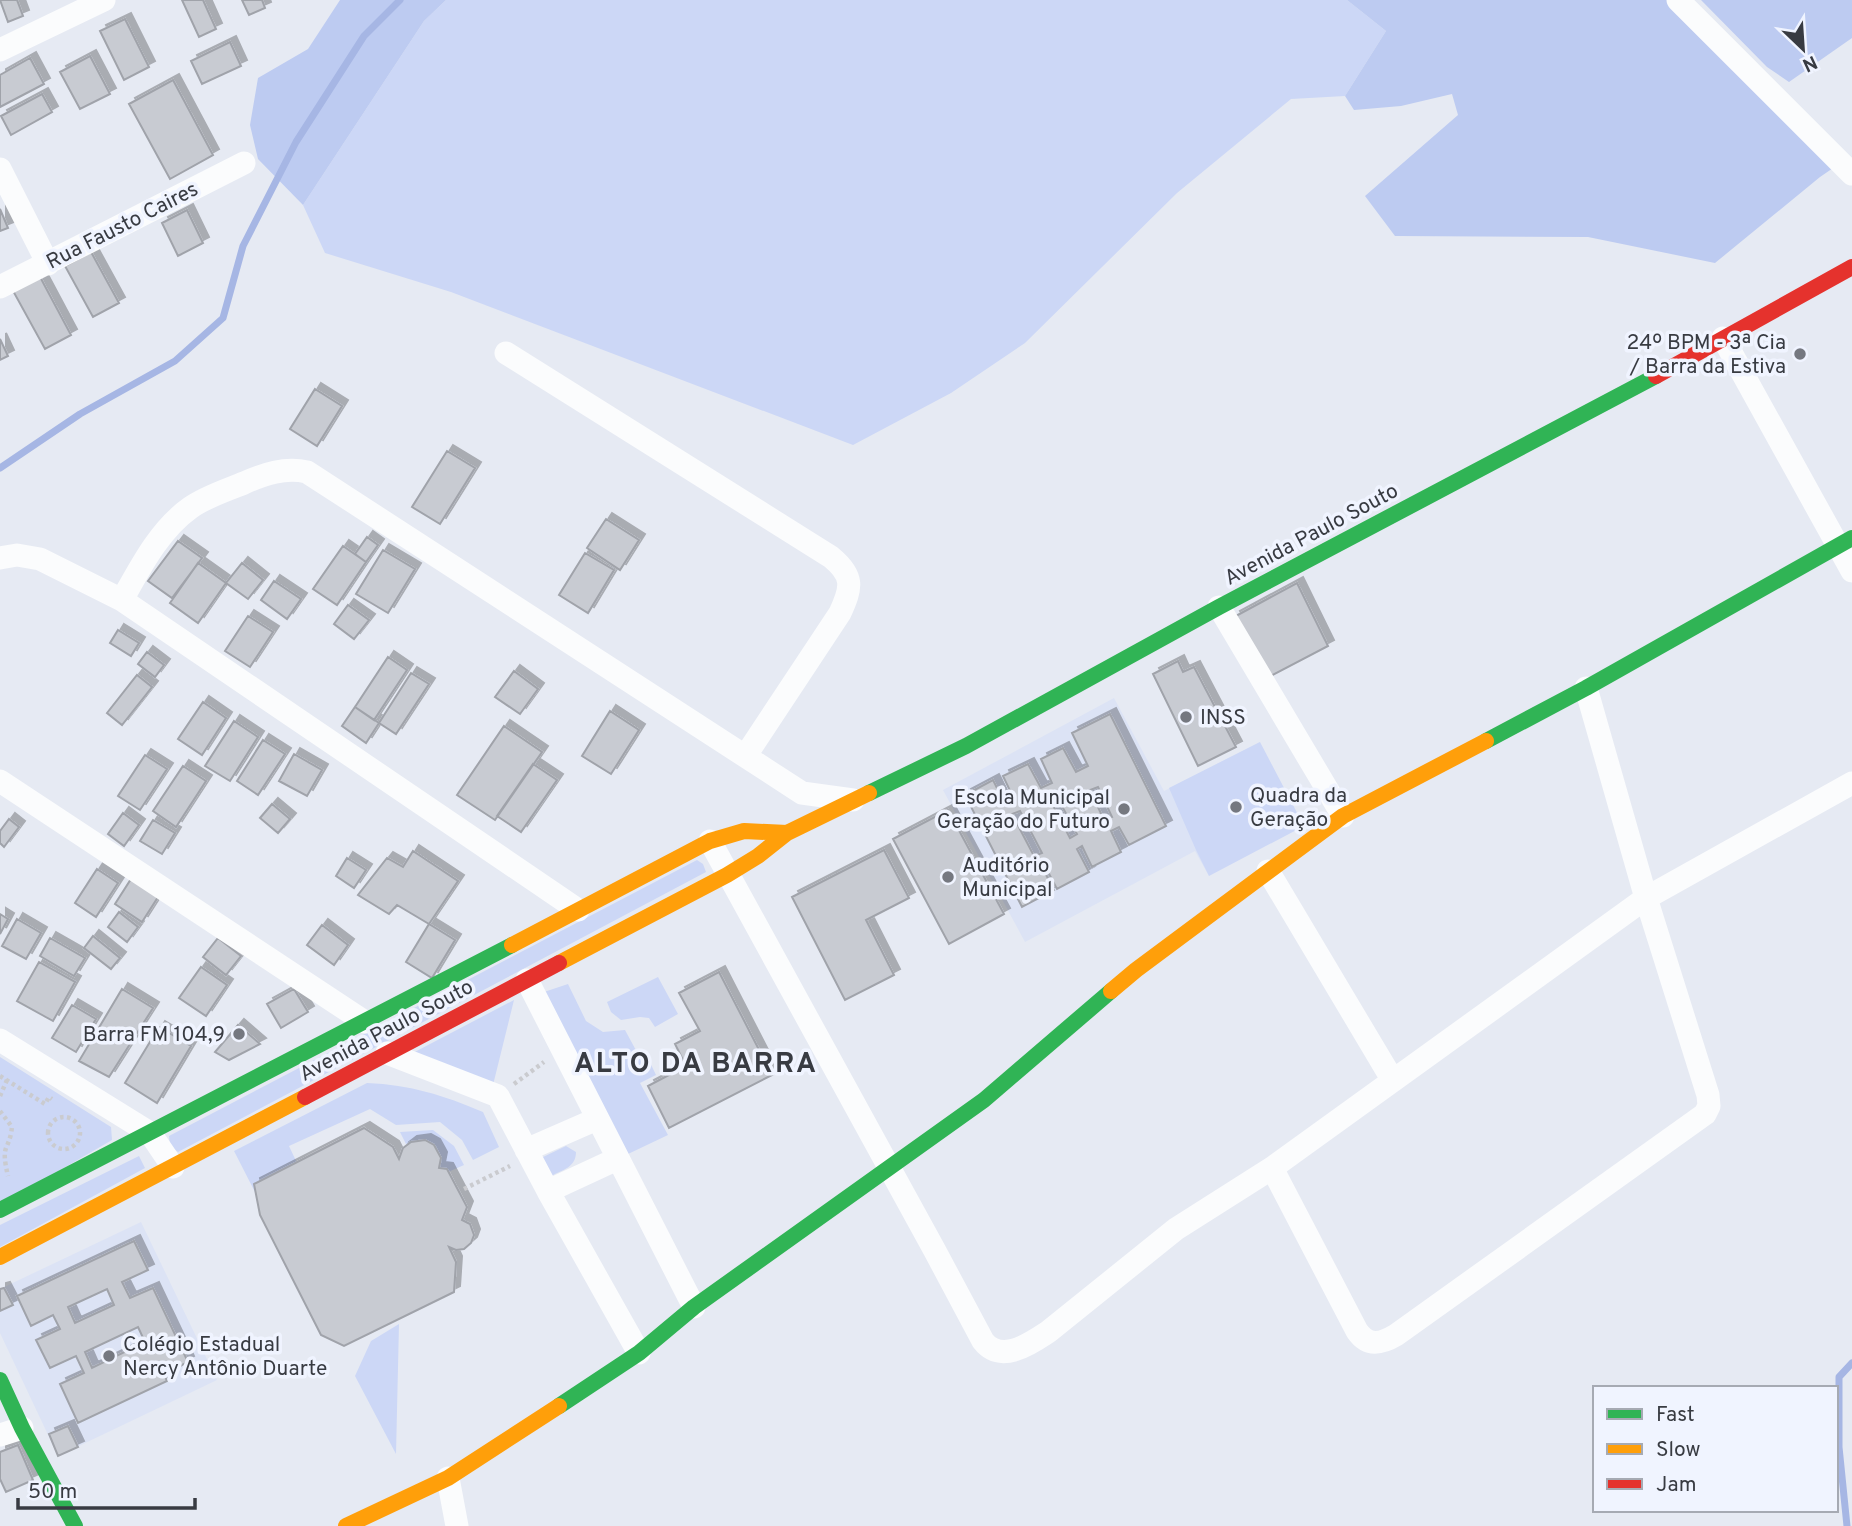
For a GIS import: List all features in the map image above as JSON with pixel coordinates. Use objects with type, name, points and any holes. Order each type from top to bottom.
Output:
[{"type":"street","points":[[0,50],[104,0]]},
{"type":"street","points":[[1678,0],[1852,174]]},
{"type":"street","name":"Rua Fausto Caires","points":[[0,287],[244,163]]},
{"type":"street","points":[[0,169],[48,264]]},
{"type":"street","name":"Avenida Paulo Souto","points":[[0,1257],[727,875],[758,856],[787,833],[966,746],[1219,607],[1723,338],[1849,275]]},
{"type":"street","points":[[1723,338],[1845,542],[1852,570]]},
{"type":"street","points":[[506,353],[831,557],[847,573],[850,582],[849,594],[841,613],[746,755]]},
{"type":"street","points":[[122,600],[147,555],[170,526],[190,508],[272,472],[307,472],[802,793],[854,800]]},
{"type":"street","points":[[346,1526],[448,1478],[639,1353],[694,1307],[984,1100],[1136,970],[1343,816],[1586,688],[1845,542]]},
{"type":"street","points":[[0,558],[17,555],[40,559],[122,600],[578,910]]},
{"type":"street","points":[[1219,607],[1343,816]]},
{"type":"street","points":[[1272,1168],[1357,1331],[1362,1339],[1376,1343],[1396,1335],[1705,1114],[1709,1106],[1708,1096],[1646,898],[1586,688]]},
{"type":"street","points":[[0,781],[365,1022]]},
{"type":"street","points":[[710,841],[983,1341],[994,1350],[1002,1352],[1030,1344],[1176,1229],[1272,1168],[1646,898],[1852,783]]},
{"type":"street","name":"Avenida Paulo Souto","points":[[0,1210],[710,841],[744,831],[787,833]]},
{"type":"street","points":[[1268,871],[1392,1079]]},
{"type":"street","points":[[527,980],[694,1307]]},
{"type":"street","points":[[0,1040],[150,1133],[173,1167]]},
{"type":"street","points":[[387,1054],[498,1096],[639,1353]]},
{"type":"street","points":[[528,1153],[597,1119]]},
{"type":"street","points":[[548,1191],[617,1159]]},
{"type":"street","points":[[0,1380],[11,1432],[75,1526]]},
{"type":"street","points":[[448,1478],[457,1526]]},
{"type":"path","points":[[498,1096],[562,1050]]},
{"type":"path","points":[[0,1076],[45,1104],[49,1097],[59,1104]]},
{"type":"path","points":[[0,1096],[7,1080]]},
{"type":"path","points":[[68,1110],[87,1123]]},
{"type":"path","points":[[0,1111],[12,1127],[11,1135],[1,1148],[0,1159],[13,1186]]},
{"type":"path","points":[[71,1118],[79,1125],[80,1136],[71,1148],[60,1149],[48,1138],[48,1128],[55,1119],[71,1118]]},
{"type":"path","points":[[464,1189],[528,1153]]},
{"type":"shaded area","points":[[340,0],[446,0],[424,21],[303,205],[258,159],[250,125],[258,78],[308,49]]},
{"type":"shaded area","points":[[446,0],[1347,0],[1386,31],[1345,96],[1291,99],[1177,193],[1025,343],[951,393],[853,445],[451,292],[325,253],[303,205],[424,21]]},
{"type":"shaded area","points":[[1347,0],[1671,0],[1839,164],[1715,263],[1588,237],[1395,236],[1365,196],[1458,115],[1452,94],[1401,106],[1354,110],[1345,96],[1386,31]]},
{"type":"shaded area","points":[[1701,0],[1852,0],[1852,38],[1789,82],[1767,67]]},
{"type":"shaded area","name":"Escola Municipal Geração do Futuro","points":[[1114,698],[1164,791],[1260,742],[1209,876],[1195,851],[1025,942],[943,790]]},
{"type":"shaded area","name":"Quadra da Geração","points":[[1260,742],[1304,826],[1209,876],[1169,788]]},
{"type":"shaded area","points":[[697,860],[703,864],[706,872],[178,1152],[170,1146],[169,1136]]},
{"type":"shaded area","points":[[658,977],[678,1014],[655,1027],[649,1018],[621,1020],[611,1012],[607,1002]]},
{"type":"shaded area","points":[[568,984],[586,1021],[603,1032],[625,1030],[638,1054],[645,1052],[656,1075],[640,1083],[668,1135],[628,1154],[544,992]]},
{"type":"shaded area","points":[[514,1000],[493,1085],[409,1055]]},
{"type":"shaded area","points":[[0,1057],[111,1127],[112,1140],[0,1205]]},
{"type":"shaded area","points":[[367,1083],[426,1092],[483,1112],[499,1147],[473,1160],[462,1140],[440,1122],[396,1125],[370,1109],[289,1146],[297,1163],[254,1184],[256,1194],[234,1151]]},
{"type":"shaded area","points":[[433,1130],[454,1146],[464,1165],[448,1172],[439,1168],[441,1158],[434,1145],[420,1140],[406,1144],[400,1132]]},
{"type":"shaded area","points":[[566,1146],[576,1152],[574,1161],[551,1176],[541,1158]]},
{"type":"shaded area","points":[[139,1156],[145,1168],[0,1247],[0,1225]]},
{"type":"shaded area","name":"Colégio Estadual Nercy Antônio Duarte","points":[[141,1222],[217,1380],[58,1456],[0,1333],[0,1289]]},
{"type":"shaded area","points":[[399,1324],[396,1454],[355,1376],[371,1341]]},
{"type":"building","points":[[0,0],[17,0],[23,16],[8,22]]},
{"type":"building","points":[[182,0],[203,0],[216,29],[199,37]]},
{"type":"building","points":[[242,0],[262,0],[265,8],[249,15]]},
{"type":"building","points":[[125,19],[149,67],[124,80],[100,31]]},
{"type":"building","points":[[230,42],[241,66],[202,84],[191,61]]},
{"type":"building","points":[[90,56],[110,94],[80,109],[60,72]]},
{"type":"building","points":[[30,58],[44,84],[0,107],[0,75]]},
{"type":"building","points":[[173,80],[213,155],[170,179],[129,104]]},
{"type":"building","points":[[42,94],[52,112],[11,135],[1,116]]},
{"type":"building","points":[[0,209],[8,228],[0,231]]},
{"type":"building","points":[[187,210],[203,243],[178,256],[162,223]]},
{"type":"building","points":[[91,252],[119,303],[93,317],[65,266]]},
{"type":"building","points":[[39,275],[71,335],[45,349],[12,289]]},
{"type":"building","points":[[0,339],[8,356],[0,360]]},
{"type":"building","points":[[315,389],[342,406],[317,446],[290,429]]},
{"type":"building","points":[[447,451],[475,468],[440,524],[412,507]]},
{"type":"building","points":[[606,519],[639,540],[620,570],[587,548]]},
{"type":"building","points":[[367,537],[378,545],[366,562],[355,554]]},
{"type":"building","points":[[178,541],[202,558],[172,598],[148,581]]},
{"type":"building","points":[[343,546],[366,562],[337,605],[313,589]]},
{"type":"building","points":[[383,550],[415,569],[388,613],[356,594]]},
{"type":"building","points":[[585,553],[614,570],[588,613],[559,595]]},
{"type":"building","points":[[198,563],[226,583],[198,623],[170,603]]},
{"type":"building","points":[[242,563],[263,580],[248,599],[226,583]]},
{"type":"building","points":[[274,581],[301,599],[287,619],[261,600]]},
{"type":"building","points":[[1297,583],[1328,646],[1267,678],[1234,617]]},
{"type":"building","points":[[348,605],[369,620],[354,639],[334,624]]},
{"type":"building","points":[[248,616],[273,632],[250,667],[225,651]]},
{"type":"building","points":[[118,630],[139,643],[131,656],[110,643]]},
{"type":"building","points":[[147,652],[164,665],[155,677],[138,664]]},
{"type":"building","points":[[388,657],[407,670],[374,720],[355,707]]},
{"type":"building","points":[[1178,661],[1183,672],[1194,667],[1236,747],[1198,766],[1153,674]]},
{"type":"building","points":[[514,671],[538,689],[520,714],[495,697]]},
{"type":"building","points":[[411,673],[429,684],[396,734],[379,723]]},
{"type":"building","points":[[137,675],[152,687],[122,725],[107,713]]},
{"type":"building","points":[[203,702],[226,718],[202,755],[178,739]]},
{"type":"building","points":[[355,707],[379,723],[366,743],[342,726]]},
{"type":"building","points":[[610,711],[639,730],[611,774],[582,756]]},
{"type":"building","points":[[1110,714],[1166,826],[1129,845],[1119,827],[1111,831],[1121,852],[1092,867],[1082,846],[1077,849],[1089,872],[1057,889],[1046,868],[1043,869],[1054,890],[1022,907],[965,795],[993,780],[1005,804],[1014,799],[1003,776],[1028,764],[1041,788],[1052,783],[1041,759],[1063,748],[1076,772],[1088,766],[1072,733]],"holes":[[[1098,787],[1112,817],[1104,820],[1090,790]],[[1055,793],[1077,834],[1070,838],[1048,796]],[[1020,811],[1042,853],[1034,856],[1012,814]]]},
{"type":"building","points":[[234,721],[258,737],[230,781],[205,766]]},
{"type":"building","points":[[504,726],[542,752],[495,820],[457,795]]},
{"type":"building","points":[[263,740],[285,754],[258,795],[237,781]]},
{"type":"building","points":[[294,754],[322,770],[307,796],[279,781]]},
{"type":"building","points":[[145,755],[167,769],[140,810],[118,796]]},
{"type":"building","points":[[533,764],[557,780],[521,832],[497,816]]},
{"type":"building","points":[[183,766],[206,781],[176,827],[153,811]]},
{"type":"building","points":[[272,804],[290,819],[278,833],[260,818]]},
{"type":"building","name":"Auditório Municipal","points":[[948,810],[1004,914],[949,944],[893,839]]},
{"type":"building","points":[[123,813],[139,825],[124,846],[108,834]]},
{"type":"building","points":[[9,819],[19,827],[4,847],[0,843],[0,831]]},
{"type":"building","points":[[153,820],[175,833],[162,854],[140,841]]},
{"type":"building","points":[[884,850],[909,898],[866,920],[894,975],[845,1000],[792,897]]},
{"type":"building","points":[[413,851],[458,881],[429,924],[397,905],[389,914],[358,895],[387,858],[403,867]]},
{"type":"building","points":[[347,858],[366,870],[354,888],[336,876]]},
{"type":"building","points":[[97,869],[118,883],[96,917],[75,903]]},
{"type":"building","points":[[131,879],[158,897],[142,922],[115,904]]},
{"type":"building","points":[[119,912],[138,927],[127,942],[108,927]]},
{"type":"building","points":[[0,914],[8,919],[0,934]]},
{"type":"building","points":[[17,919],[41,933],[26,959],[2,946]]},
{"type":"building","points":[[429,924],[455,940],[432,978],[406,962]]},
{"type":"building","points":[[322,925],[348,945],[334,965],[307,945]]},
{"type":"building","points":[[93,936],[120,958],[111,969],[84,948]]},
{"type":"building","points":[[50,938],[85,958],[74,976],[40,956]]},
{"type":"building","points":[[218,938],[241,956],[226,975],[203,957]]},
{"type":"building","points":[[39,962],[75,982],[53,1021],[17,1001]]},
{"type":"building","points":[[201,967],[227,985],[206,1016],[179,998]]},
{"type":"building","points":[[719,972],[772,1075],[669,1128],[648,1086],[686,1066],[675,1044],[700,1031],[679,993]]},
{"type":"building","points":[[122,989],[153,1008],[109,1077],[79,1061]]},
{"type":"building","points":[[294,989],[308,1012],[281,1028],[267,1004]]},
{"type":"building","points":[[72,1005],[96,1019],[76,1052],[52,1038]]},
{"type":"building","name":"Barra FM 104,9","points":[[238,1025],[260,1044],[229,1060],[215,1052]]},
{"type":"building","points":[[159,1027],[191,1046],[157,1103],[125,1083]]},
{"type":"building","points":[[364,1128],[393,1147],[399,1159],[403,1148],[411,1142],[425,1140],[434,1145],[441,1158],[439,1168],[447,1169],[467,1207],[462,1220],[470,1224],[474,1235],[471,1243],[464,1249],[449,1247],[456,1262],[454,1292],[344,1346],[321,1335],[260,1215],[254,1184]]},
{"type":"building","points":[[134,1241],[148,1270],[122,1282],[130,1298],[153,1288],[188,1362],[164,1374],[167,1381],[78,1423],[60,1384],[84,1373],[76,1356],[50,1368],[36,1340],[60,1329],[53,1315],[31,1326],[17,1296]],"holes":[[[107,1289],[114,1305],[75,1323],[68,1307]],[[138,1327],[145,1342],[92,1368],[85,1352]]]},
{"type":"building","points":[[4,1288],[13,1305],[0,1311],[0,1289]]},
{"type":"building","points":[[68,1426],[78,1447],[58,1456],[49,1434]]},
{"type":"building","points":[[18,1445],[33,1480],[6,1492],[0,1479],[0,1452]]},
{"type":"waterway","points":[[0,468],[80,414],[175,361],[223,318],[243,246],[296,142],[364,36],[400,0]]},
{"type":"waterway","points":[[1847,1526],[1839,1447],[1839,1377],[1852,1363]]},
{"type":"traffic: fast","points":[[869,793],[966,746],[1219,607],[1656,376]]},
{"type":"traffic: fast","points":[[1486,741],[1586,688],[1852,538]]},
{"type":"traffic: fast","points":[[0,1210],[512,945]]},
{"type":"traffic: fast","points":[[559,1406],[639,1353],[694,1307],[984,1100],[1111,991]]},
{"type":"traffic: fast","points":[[0,1380],[22,1428],[75,1526]]},
{"type":"traffic: slow","points":[[1111,991],[1343,816],[1486,741]]},
{"type":"traffic: slow","points":[[559,963],[727,875],[758,856],[787,833],[869,793]]},
{"type":"traffic: slow","points":[[512,945],[710,841],[744,831],[787,833]]},
{"type":"traffic: slow","points":[[0,1257],[305,1097]]},
{"type":"traffic: slow","points":[[346,1526],[448,1478],[559,1406]]},
{"type":"traffic: jam","points":[[1656,376],[1852,267]]},
{"type":"traffic: jam","points":[[305,1097],[559,963]]},
{"type":"place","name":"24º BPM - 3ª Cia / Barra da Estiva","points":[[1800,354]]},
{"type":"place","name":"INSS","points":[[1186,717]]},
{"type":"place","name":"Quadra da Geração","points":[[1236,807]]},
{"type":"place","name":"Escola Municipal Geração do Futuro","points":[[1124,809]]},
{"type":"place","name":"Auditório Municipal","points":[[948,877]]},
{"type":"place","name":"Barra FM 104,9","points":[[239,1034]]},
{"type":"place","name":"Colégio Estadual Nercy Antônio Duarte","points":[[109,1356]]},
{"type":"district","name":"ALTO DA BARRA","points":[[696,1062]]}]
